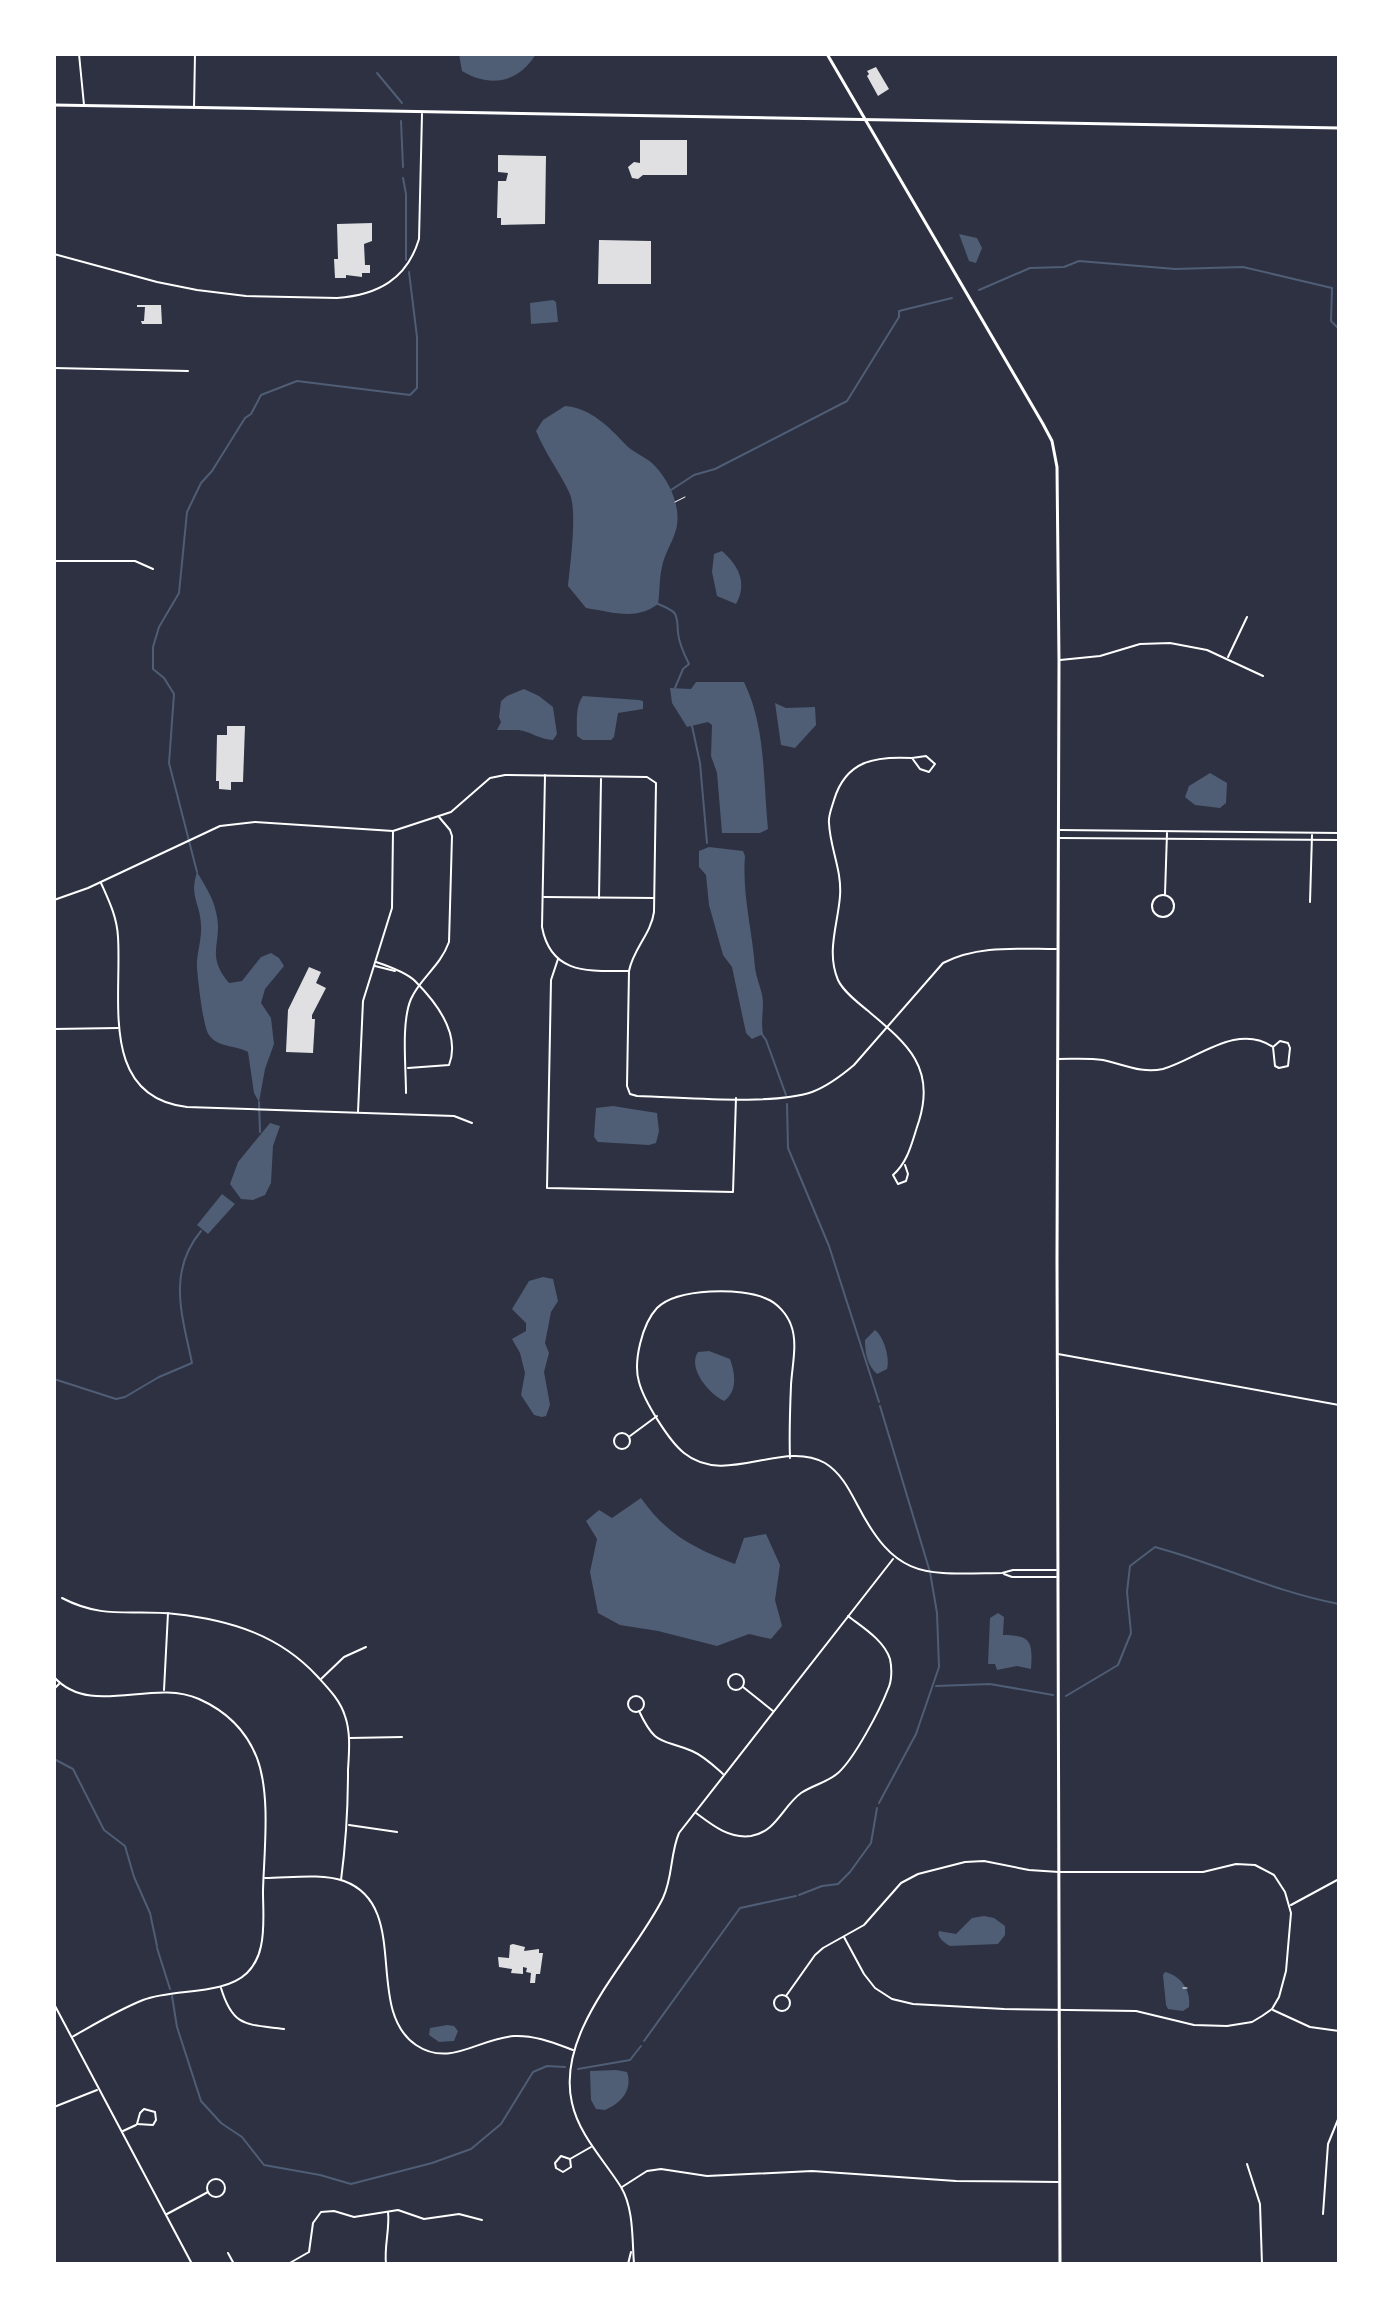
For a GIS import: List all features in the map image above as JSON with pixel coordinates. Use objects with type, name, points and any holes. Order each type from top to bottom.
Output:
[{"type":"main road","points":[[827,54],[1052,441],[1059,486],[1057,1577],[1060,2264]]},
{"type":"main road","points":[[54,105],[1339,128]]},
{"type":"street","points":[[79,54],[84,106]]},
{"type":"street","points":[[194,108],[195,54]]},
{"type":"street","points":[[54,254],[157,282],[246,296],[337,298],[373,291],[396,280],[404,272],[419,239],[422,112]]},
{"type":"street","points":[[54,368],[188,371]]},
{"type":"street","points":[[54,561],[135,561],[153,569]]},
{"type":"street","points":[[1228,658],[1247,617]]},
{"type":"street","points":[[1059,661],[1100,656],[1153,643],[1183,644],[1228,658],[1263,676]]},
{"type":"street","points":[[905,1165],[908,1174],[906,1181],[898,1184],[893,1175],[905,1165],[925,1098],[923,1073],[911,1050],[838,982],[831,952],[840,893],[839,876],[828,822],[838,788],[856,767],[882,757],[926,756],[935,764],[929,772],[920,769],[912,758]]},
{"type":"street","points":[[54,900],[220,826],[247,822],[393,831],[438,816],[464,803],[475,789],[490,778],[545,775],[647,777],[656,783],[655,898],[653,924],[630,962],[627,1086],[630,1094],[787,1098],[815,1091],[854,1065],[943,963],[962,954],[984,950],[1058,949]]},
{"type":"street","points":[[545,775],[544,933],[558,959],[583,970],[629,971]]},
{"type":"street","points":[[599,898],[601,777]]},
{"type":"street","points":[[406,1093],[408,1011],[412,997],[443,958],[449,942],[452,836],[438,816]]},
{"type":"street","points":[[1059,830],[1339,833]]},
{"type":"street","points":[[358,1113],[363,1001],[392,908],[393,831]]},
{"type":"street","points":[[1165,894],[1167,832]]},
{"type":"street","points":[[1310,902],[1312,833]]},
{"type":"street","points":[[1059,838],[1339,840]]},
{"type":"street","points":[[100,882],[113,910],[118,936],[122,1050],[130,1073],[149,1094],[160,1101],[187,1107],[454,1116],[472,1123]]},
{"type":"street","points":[[1165,894],[1174,901],[1174,910],[1169,915],[1157,917],[1151,906],[1158,896],[1165,894]]},
{"type":"street","points":[[543,897],[655,898]]},
{"type":"street","points":[[558,959],[551,980],[547,1188],[733,1192],[736,1098]]},
{"type":"street","points":[[375,963],[397,971],[420,987],[439,1008],[451,1041],[449,1065],[406,1068]]},
{"type":"street","points":[[54,1029],[119,1028]]},
{"type":"street","points":[[1058,1059],[1101,1060],[1151,1071],[1166,1068],[1225,1041],[1259,1041],[1273,1047]]},
{"type":"street","points":[[1280,1041],[1288,1043],[1288,1066],[1275,1066],[1273,1047],[1280,1041]]},
{"type":"street","points":[[790,1458],[794,1337],[785,1314],[766,1298],[746,1293],[692,1293],[676,1296],[655,1310],[645,1327],[637,1368],[642,1392],[682,1451],[700,1463],[727,1465],[790,1458],[799,1456],[820,1461],[839,1475],[872,1533],[894,1557],[918,1569],[949,1573],[1057,1570]]},
{"type":"street","points":[[1057,1354],[1339,1405]]},
{"type":"street","points":[[629,1437],[657,1416]]},
{"type":"street","points":[[619,1434],[629,1437],[630,1445],[626,1449],[618,1449],[615,1437],[619,1434]]},
{"type":"street","points":[[634,2264],[630,2211],[621,2187],[577,2120],[572,2103],[569,2074],[573,2050],[595,2006],[663,1897],[669,1881],[673,1846],[679,1833],[894,1557]]},
{"type":"street","points":[[1002,1573],[1012,1577],[1057,1577]]},
{"type":"street","points":[[62,1598],[105,1614],[150,1611],[224,1622],[266,1636],[304,1662],[338,1701],[345,1715],[349,1738],[348,1825],[341,1880]]},
{"type":"street","points":[[164,1691],[168,1613]]},
{"type":"street","points":[[695,1813],[728,1834],[752,1835],[764,1831],[780,1818],[801,1793],[837,1775],[849,1762],[889,1687],[891,1673],[885,1649],[848,1616]]},
{"type":"street","points":[[320,1680],[344,1657],[366,1647]]},
{"type":"street","points":[[738,1674],[743,1677],[743,1687],[738,1690],[731,1688],[728,1682],[731,1676],[738,1674]]},
{"type":"street","points":[[54,1677],[73,1692],[87,1696],[164,1691],[196,1697],[208,1703],[235,1722],[246,1736],[256,1757],[264,1789],[262,1938],[255,1962],[238,1980],[220,1987],[170,1992],[143,2000],[72,2037]]},
{"type":"street","points":[[54,1689],[60,1683]]},
{"type":"street","points":[[743,1687],[774,1711]]},
{"type":"street","points":[[639,1711],[655,1737],[665,1744],[693,1751],[724,1774]]},
{"type":"street","points":[[349,1738],[402,1737]]},
{"type":"street","points":[[348,1825],[397,1832]]},
{"type":"street","points":[[786,1996],[815,1955],[876,1914],[901,1883],[918,1874],[965,1862],[984,1861],[1059,1872],[1203,1872],[1236,1864],[1255,1865],[1274,1875],[1290,1906],[1286,1971],[1279,1997],[1272,2009],[1252,2022],[1212,2027],[1136,2011],[913,2004],[892,1999],[875,1988],[864,1974],[844,1937]]},
{"type":"street","points":[[264,1878],[341,1880],[358,1888],[375,1908],[395,2018],[408,2039],[418,2047],[430,2052],[454,2054],[500,2038],[516,2036],[539,2039],[573,2050]]},
{"type":"street","points":[[1290,1906],[1339,1879]]},
{"type":"street","points":[[220,1987],[226,2005],[239,2020],[249,2026],[284,2029]]},
{"type":"street","points":[[778,1995],[786,1996],[790,2005],[786,2010],[774,2007],[774,1999],[778,1995]]},
{"type":"street","points":[[54,2004],[192,2264]]},
{"type":"street","points":[[1272,2009],[1310,2027],[1339,2031]]},
{"type":"street","points":[[54,2107],[98,2089]]},
{"type":"street","points":[[122,2131],[137,2124],[153,2125],[155,2112],[147,2108],[142,2111],[137,2124]]},
{"type":"street","points":[[1323,2214],[1328,2144],[1339,2117]]},
{"type":"street","points":[[570,2159],[593,2146]]},
{"type":"street","points":[[1247,2164],[1260,2204],[1262,2264]]},
{"type":"street","points":[[621,2187],[647,2171],[661,2169],[707,2176],[812,2171],[946,2180],[1060,2182]]},
{"type":"street","points":[[219,2179],[223,2182],[225,2191],[221,2195],[213,2196],[209,2192],[210,2181],[219,2179]]},
{"type":"street","points":[[166,2214],[209,2192]]},
{"type":"street","points":[[386,2264],[388,2210]]},
{"type":"street","points":[[288,2264],[309,2252],[313,2223],[321,2212],[334,2211],[354,2217],[398,2210],[424,2219],[459,2214],[482,2220]]},
{"type":"street","points":[[628,2264],[632,2247]]},
{"type":"street","points":[[228,2253],[234,2264]]},
{"type":"path","points":[[675,502],[685,497]]},
{"type":"water","points":[[459,54],[536,54],[512,77],[493,81],[462,71]]},
{"type":"water","points":[[959,234],[977,238],[982,248],[976,263],[969,261]]},
{"type":"water","points":[[556,302],[558,322],[531,324],[530,303]]},
{"type":"water","points":[[565,406],[583,410],[599,419],[628,447],[652,463],[670,489],[678,516],[677,525],[663,563],[658,604],[650,609],[624,614],[586,608],[568,586],[573,538],[572,500],[536,431],[543,420]]},
{"type":"water","points":[[722,551],[740,575],[741,589],[736,604],[717,596],[712,572],[714,554]]},
{"type":"water","points":[[696,682],[744,682],[760,735],[768,829],[760,833],[722,833],[717,773],[711,756],[712,725],[708,722],[687,727],[672,703],[670,688],[691,689]]},
{"type":"water","points":[[524,689],[553,707],[557,734],[553,740],[522,731],[497,730],[501,722],[501,701]]},
{"type":"water","points":[[583,696],[639,700],[643,701],[643,709],[618,713],[611,740],[583,740],[577,736],[577,720]]},
{"type":"water","points":[[775,703],[786,708],[815,707],[816,725],[795,748],[781,745]]},
{"type":"water","points":[[1210,773],[1227,783],[1226,803],[1220,808],[1195,805],[1185,797],[1189,786]]},
{"type":"water","points":[[709,847],[743,851],[745,856],[746,898],[763,1003],[763,1034],[752,1039],[746,1033],[732,967],[723,955],[709,905],[706,875],[699,867],[699,851]]},
{"type":"water","points":[[197,872],[215,906],[218,923],[216,956],[229,983],[242,981],[261,957],[271,953],[284,966],[265,989],[261,1003],[271,1018],[274,1044],[265,1069],[259,1102],[254,1093],[248,1052],[213,1039],[205,1023],[197,968],[201,931],[194,894]]},
{"type":"water","points":[[613,1106],[657,1113],[659,1131],[656,1143],[598,1142],[594,1137],[596,1108]]},
{"type":"water","points":[[270,1123],[280,1126],[273,1146],[271,1183],[265,1195],[253,1200],[241,1199],[230,1184],[238,1162]]},
{"type":"water","points":[[222,1194],[235,1204],[208,1234],[197,1225]]},
{"type":"water","points":[[543,1277],[553,1279],[558,1301],[551,1312],[545,1343],[549,1353],[544,1372],[550,1405],[546,1416],[542,1417],[534,1415],[521,1395],[525,1373],[520,1353],[512,1339],[526,1331],[526,1323],[512,1309],[529,1281]]},
{"type":"water","points":[[875,1330],[884,1343],[888,1359],[887,1369],[877,1374],[869,1363],[865,1345],[865,1340]]},
{"type":"water","points":[[709,1351],[730,1359],[732,1364],[732,1392],[724,1401],[706,1387],[697,1373],[695,1358],[698,1352]]},
{"type":"water","points":[[641,1498],[661,1522],[682,1539],[735,1564],[744,1538],[766,1534],[780,1565],[775,1600],[782,1626],[771,1639],[749,1634],[717,1646],[620,1625],[598,1613],[590,1572],[597,1539],[586,1521],[599,1510],[612,1518]]},
{"type":"water","points":[[998,1613],[1004,1617],[1003,1635],[1028,1642],[1031,1669],[1017,1666],[997,1670],[995,1664],[988,1664],[990,1618]]},
{"type":"water","points":[[972,1918],[994,1918],[1005,1926],[1005,1935],[998,1944],[950,1946],[939,1935],[939,1931],[956,1934]]},
{"type":"water","points":[[1165,1972],[1176,1977],[1187,1990],[1189,2007],[1183,2011],[1168,2009],[1166,2005]]},
{"type":"water","points":[[454,2026],[458,2031],[454,2041],[439,2042],[429,2035],[430,2028]]},
{"type":"water","points":[[590,2071],[627,2072],[627,2090],[621,2100],[611,2107],[596,2109],[591,2100]]},
{"type":"building","points":[[876,67],[889,89],[878,96],[867,76],[867,71]]},
{"type":"building","points":[[640,140],[687,140],[687,175],[632,178],[628,167],[634,162],[640,163]]},
{"type":"building","points":[[498,155],[546,156],[545,224],[501,225],[501,218],[497,218],[498,181],[506,181],[508,173],[498,172]]},
{"type":"building","points":[[372,223],[372,241],[364,244],[365,265],[370,265],[370,273],[362,273],[362,277],[346,275],[346,278],[335,278],[337,224]]},
{"type":"building","points":[[599,240],[651,241],[651,284],[598,284]]},
{"type":"building","points":[[137,305],[161,305],[162,324],[142,324],[145,307]]},
{"type":"building","points":[[227,726],[245,726],[243,782],[231,782],[231,790],[219,789],[219,781],[216,781],[217,735],[227,735]]},
{"type":"building","points":[[309,967],[321,972],[316,983],[326,988],[312,1015],[315,1019],[313,1053],[286,1052],[288,1010]]},
{"type":"building","points":[[510,1945],[525,1947],[524,1951],[539,1949],[539,1953],[543,1953],[540,1974],[536,1974],[535,1983],[530,1983],[531,1973],[526,1972],[527,1968],[523,1967],[523,1974],[499,1967],[498,1957],[509,1958]]},
{"type":"waterway","points":[[377,73],[402,103]]},
{"type":"waterway","points":[[401,121],[403,167]]},
{"type":"waterway","points":[[403,178],[406,194],[406,260]]},
{"type":"waterway","points":[[979,290],[1030,268],[1064,267],[1079,261],[1175,269],[1243,267],[1332,288],[1331,321],[1339,329]]},
{"type":"waterway","points":[[197,872],[169,763],[174,694],[164,678],[153,669],[153,647],[159,627],[179,593],[187,512],[201,483],[245,418],[251,414],[261,395],[297,381],[410,395],[417,388],[417,337],[409,272]]},
{"type":"waterway","points":[[671,490],[694,475],[715,469],[847,401],[899,317],[899,311],[952,298]]},
{"type":"waterway","points":[[658,604],[675,614],[679,641],[689,664],[683,669],[675,688]]},
{"type":"waterway","points":[[692,726],[700,763],[707,843]]},
{"type":"waterway","points":[[761,1033],[786,1095]]},
{"type":"waterway","points":[[259,1102],[260,1132]]},
{"type":"waterway","points":[[787,1104],[788,1148],[829,1246],[879,1402]]},
{"type":"waterway","points":[[54,1379],[116,1399],[192,1363],[181,1311],[181,1278],[190,1246],[201,1231]]},
{"type":"waterway","points":[[879,1803],[916,1734],[939,1667],[937,1613],[930,1572],[880,1406]]},
{"type":"waterway","points":[[1066,1696],[1118,1665],[1131,1633],[1127,1592],[1130,1566],[1155,1547],[1292,1592],[1339,1604]]},
{"type":"waterway","points":[[936,1686],[990,1684],[1053,1695]]},
{"type":"waterway","points":[[54,1759],[73,1769],[104,1830],[125,1846],[134,1877],[150,1913],[157,1946]]},
{"type":"waterway","points":[[799,1895],[822,1886],[838,1884],[850,1872],[871,1843],[877,1808]]},
{"type":"waterway","points":[[644,2041],[740,1908],[796,1896]]},
{"type":"waterway","points":[[157,1948],[170,1989]]},
{"type":"waterway","points":[[172,1996],[177,2027],[201,2101],[221,2123],[242,2137],[264,2165],[351,2184],[432,2163],[471,2149],[501,2124],[533,2072],[547,2066],[565,2067]]},
{"type":"waterway","points":[[578,2069],[630,2060],[641,2046]]}]
